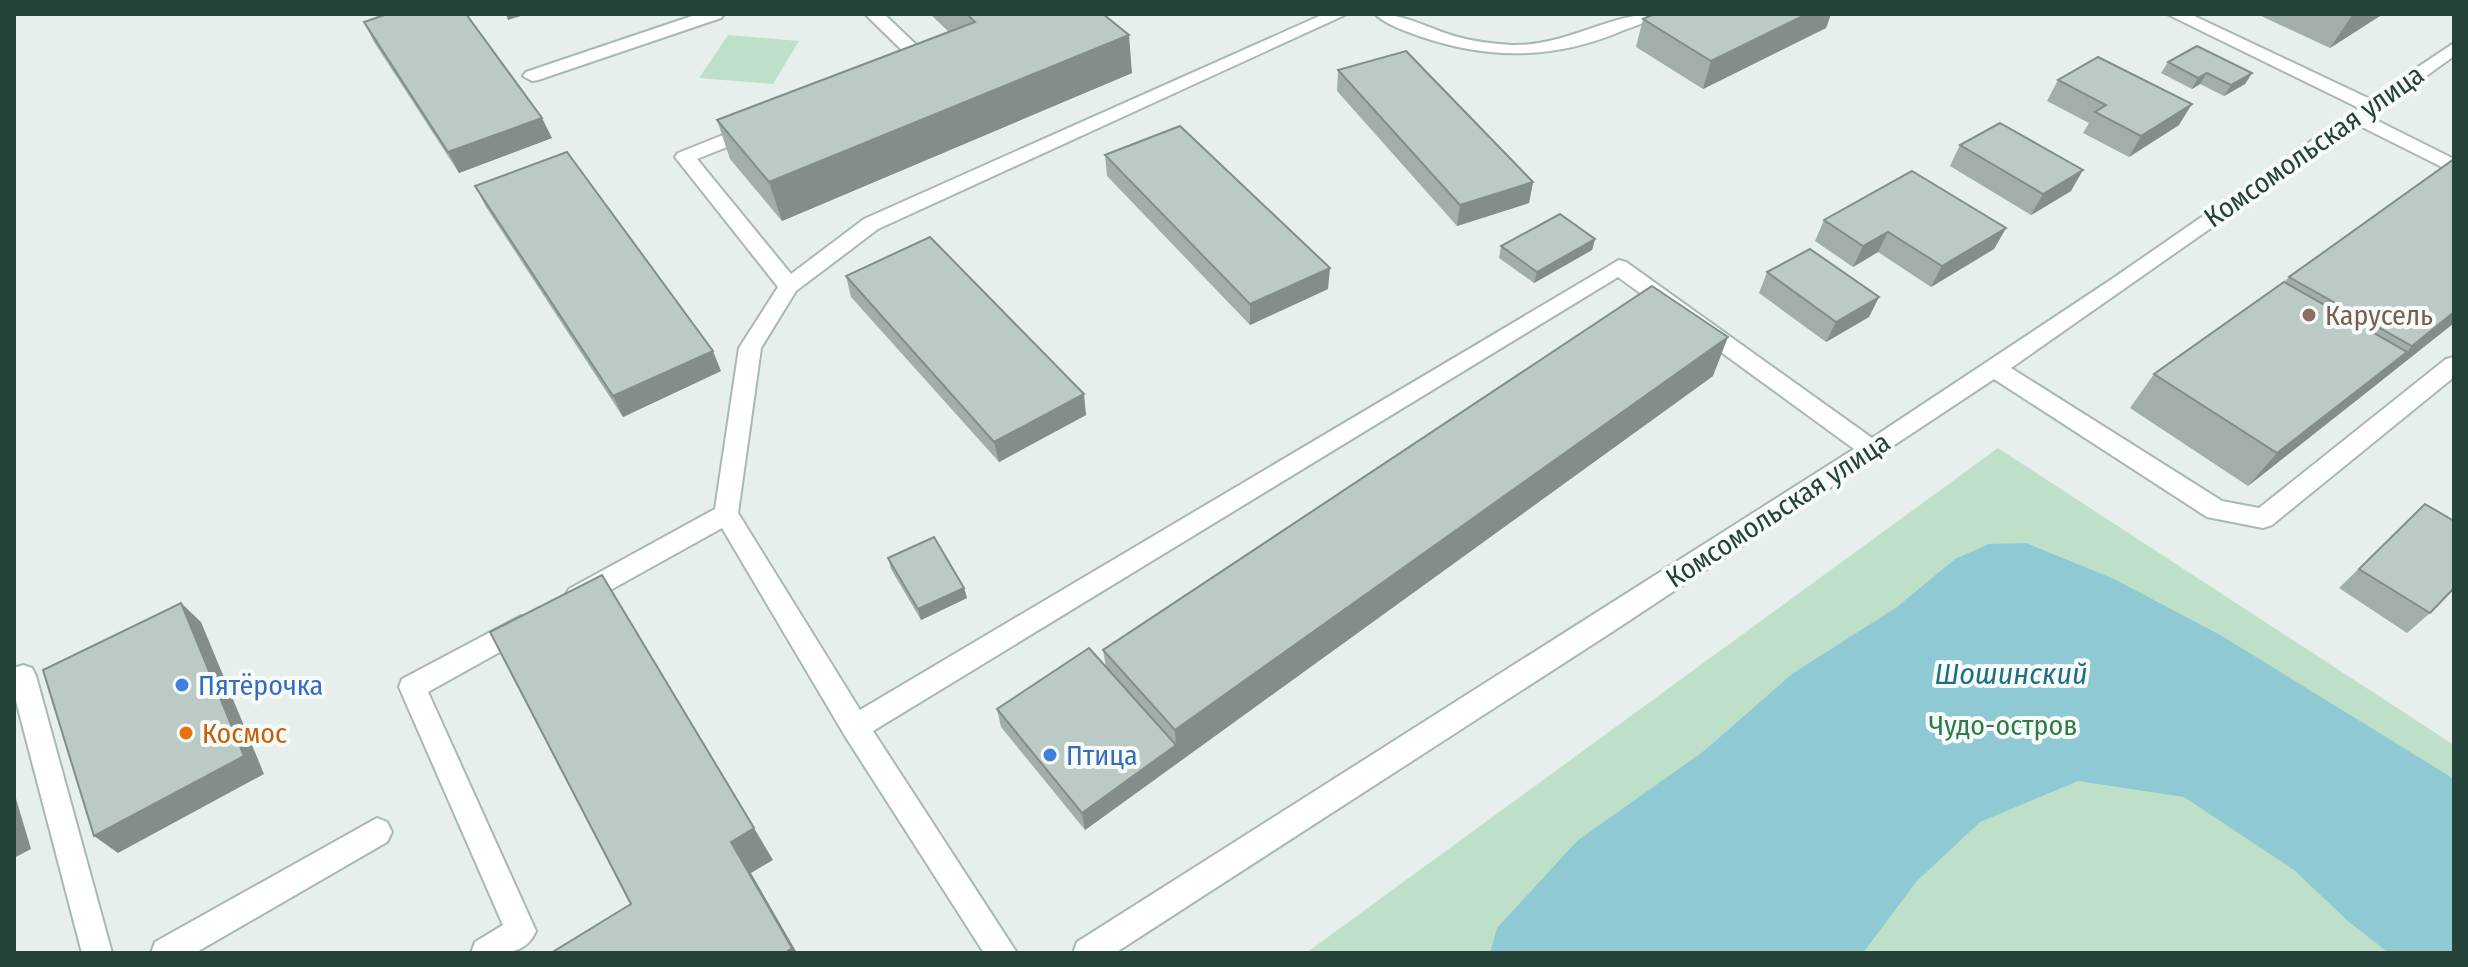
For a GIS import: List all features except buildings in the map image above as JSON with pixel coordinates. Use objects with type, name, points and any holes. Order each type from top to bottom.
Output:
[{"type":"street","points":[[532,76],[715,14]]},
{"type":"street","points":[[874,14],[925,63],[897,74]]},
{"type":"street","points":[[1002,953],[855,727],[726,514],[750,348],[789,286],[871,224],[1338,14]]},
{"type":"street","points":[[1384,14],[1426,36],[1495,51],[1543,49],[1612,31],[1648,14]]},
{"type":"street","points":[[2176,14],[2365,112],[2454,167]]},
{"type":"street","name":"Комсомольская улица","points":[[1088,953],[1872,450],[2454,48]]},
{"type":"street","points":[[769,123],[685,157],[789,286]]},
{"type":"street","points":[[855,727],[1619,267],[1872,450]]},
{"type":"street","points":[[1993,367],[2216,510],[2263,518],[2454,365]]},
{"type":"street","points":[[486,953],[521,931],[412,687],[726,514]]},
{"type":"street","points":[[23,676],[97,953]]},
{"type":"street","points":[[166,953],[377,832]]},
{"type":"green space","points":[[728,35],[799,41],[773,84],[699,78]]},
{"type":"green space","name":"Чудо-остров","points":[[1998,448],[2454,745],[2454,953],[1306,953]]},
{"type":"water","name":"Шошинский","points":[[2026,543],[2114,579],[2222,636],[2454,779],[2454,953],[2389,953],[2349,922],[2294,870],[2184,797],[2078,781],[1980,822],[1916,882],[1863,953],[1490,953],[1497,928],[1577,841],[1704,751],[1792,674],[1897,607],[1955,559],[1989,544]]},
{"type":"place","name":"Карусель","points":[[2309,315]]},
{"type":"place","name":"Пятёрочка","points":[[182,685]]},
{"type":"place","name":"Космос","points":[[186,733]]},
{"type":"place","name":"Птица","points":[[1050,755]]}]
